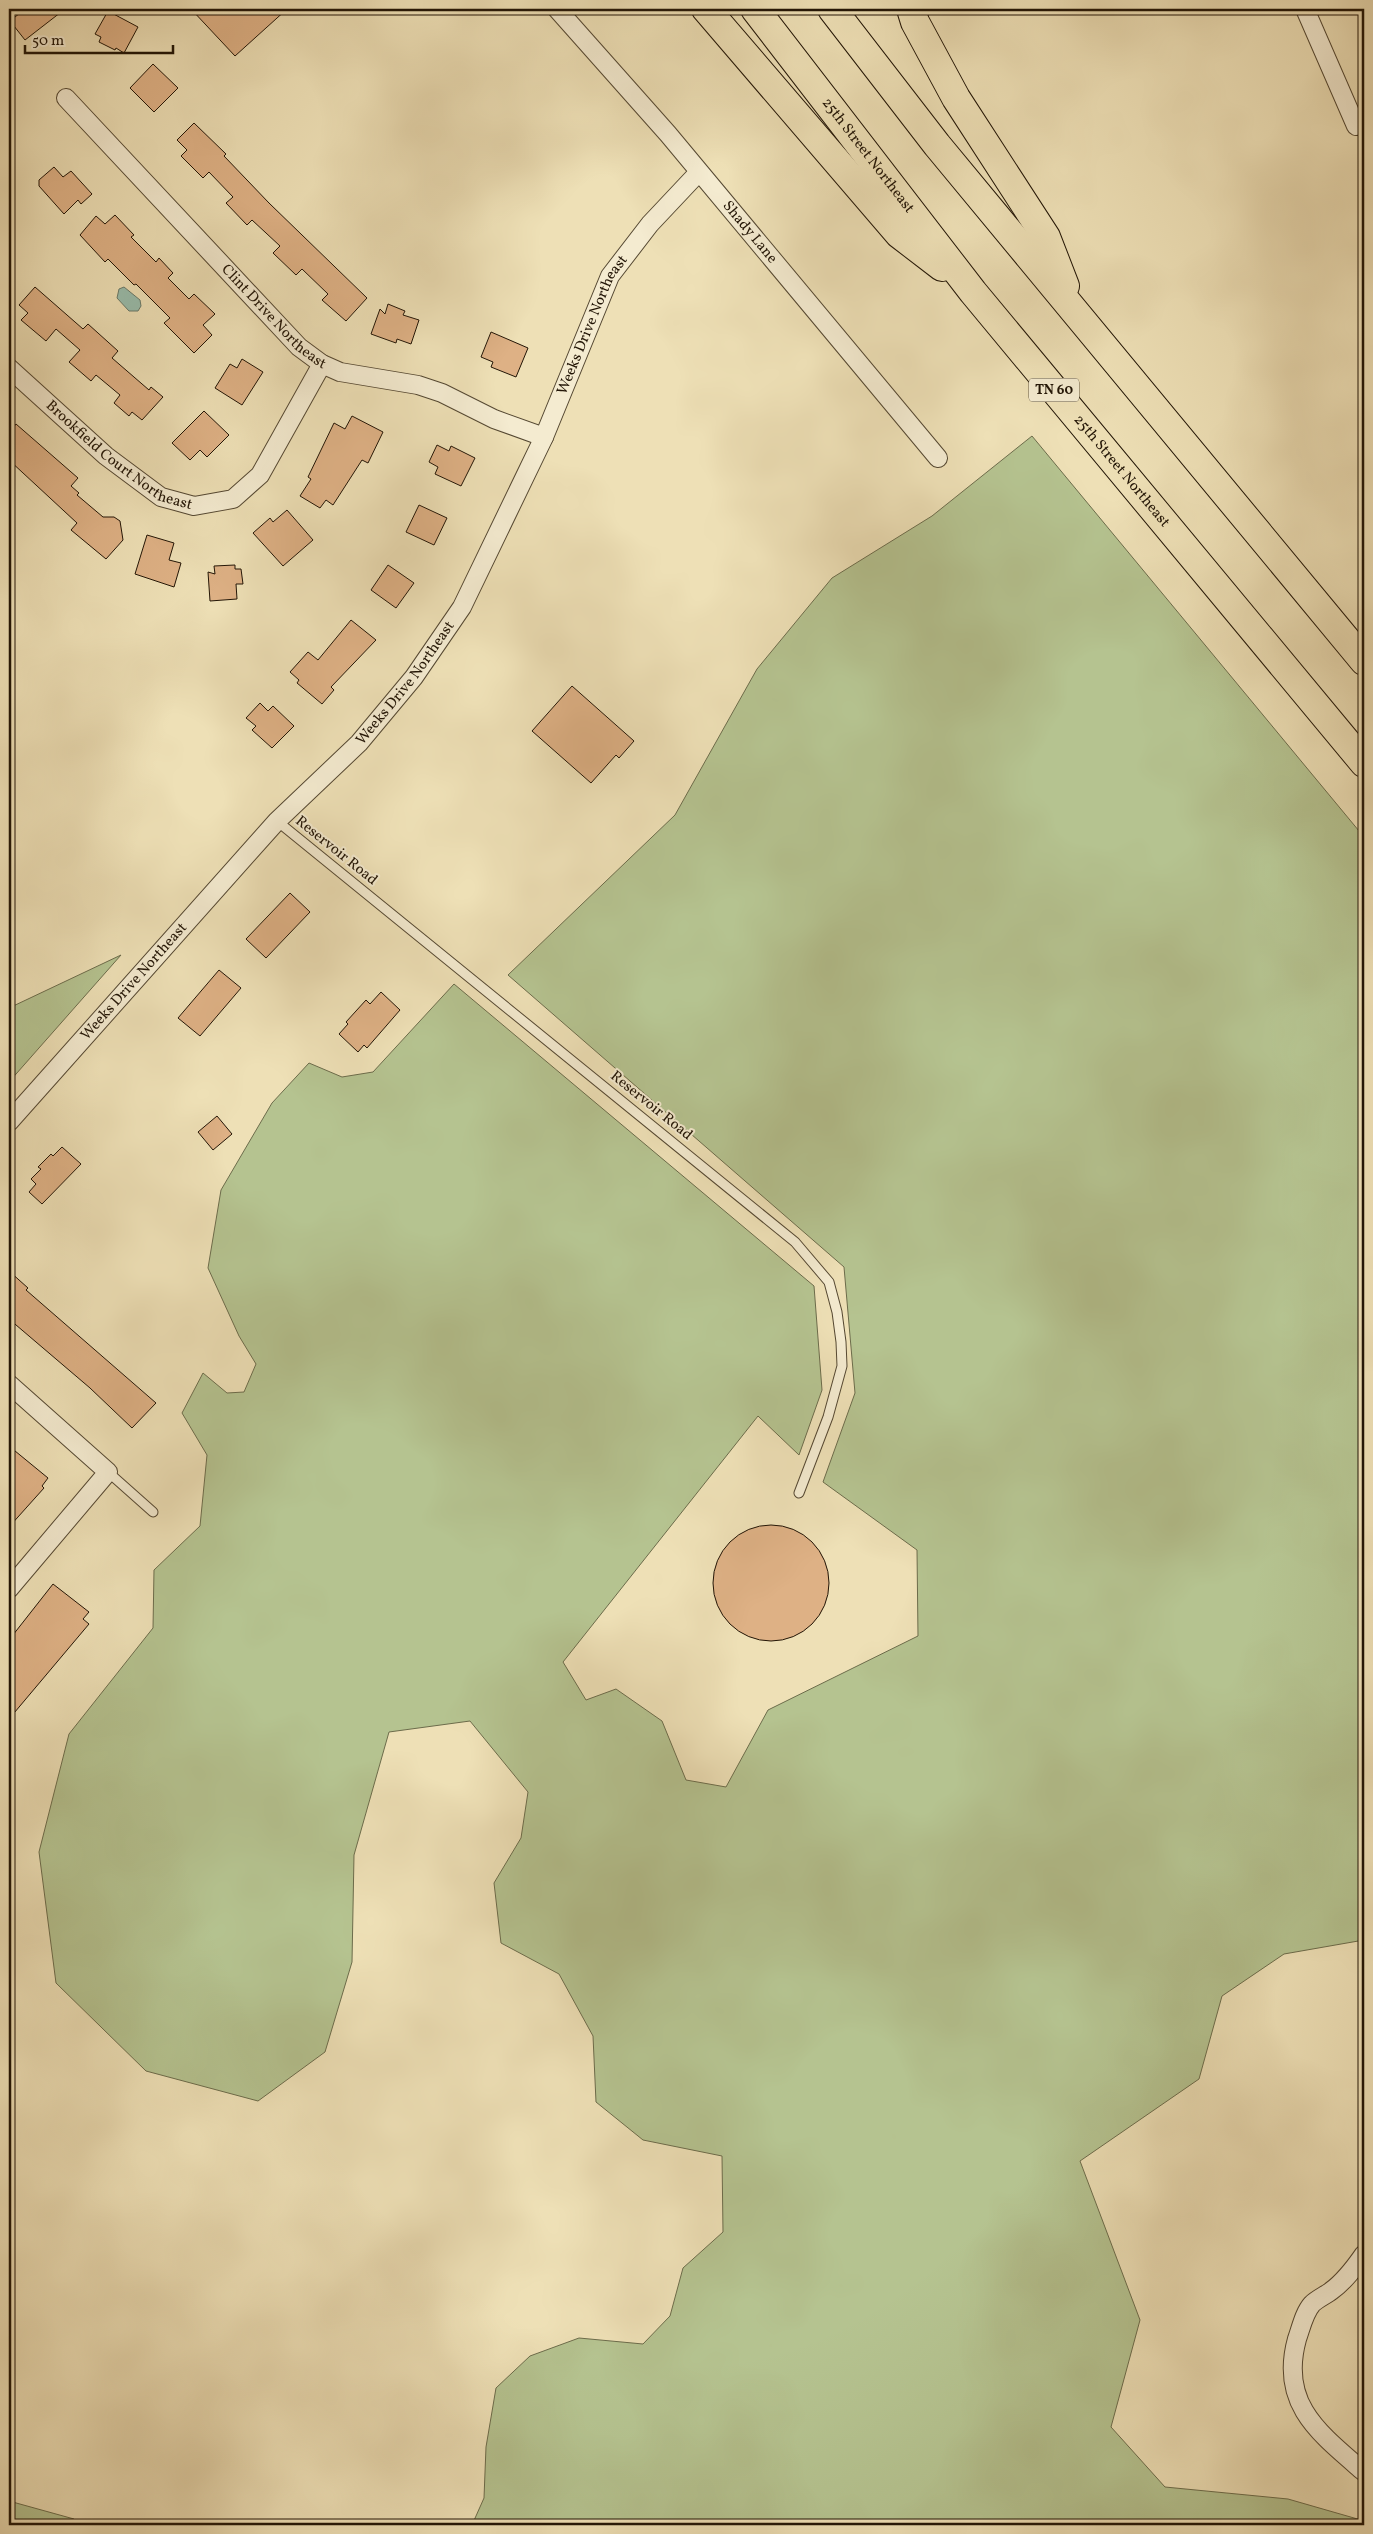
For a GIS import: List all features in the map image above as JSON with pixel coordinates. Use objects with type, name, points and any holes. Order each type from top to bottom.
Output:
[{"type":"highway","points":[[706,9],[899,234],[973,292]]},
{"type":"highway","name":"25th Street Northeast","points":[[755,9],[973,292],[1364,764]]},
{"type":"highway","points":[[832,9],[937,145],[1073,306],[1364,661]]},
{"type":"highway","points":[[911,9],[915,22],[956,98],[1046,237],[1073,306]]},
{"type":"street","name":"Shady Lane","points":[[557,9],[668,134],[698,173],[938,458]]},
{"type":"street","points":[[1305,9],[1356,126]]},
{"type":"street","name":"Clint Drive Northeast","points":[[66,98],[298,346],[322,364],[340,372],[361,377],[418,385],[442,393],[494,419],[544,437]]},
{"type":"street","name":"Weeks Drive Northeast","points":[[9,1122],[277,821],[359,743],[414,677],[462,607],[544,437],[610,276],[650,224],[698,173]]},
{"type":"street","name":"Brookfield Court Northeast","points":[[9,368],[106,456],[161,496],[194,506],[233,499],[260,475],[322,364]]},
{"type":"street","points":[[9,1384],[108,1472],[9,1589]]},
{"type":"street","points":[[1364,2254],[1347,2277],[1312,2304],[1302,2324],[1294,2350],[1292,2369],[1293,2390],[1302,2410],[1364,2472]]},
{"type":"lane","name":"Reservoir Road","points":[[277,821],[796,1242],[813,1261],[829,1282],[834,1296],[842,1342],[842,1366],[828,1418],[799,1493]]},
{"type":"lane","points":[[108,1472],[153,1512]]},
{"type":"green space","points":[[1032,436],[1364,837],[1364,1940],[1284,1954],[1222,1996],[1199,2079],[1080,2161],[1140,2320],[1111,2427],[1165,2487],[1288,2499],[1361,2520],[1362,2525],[472,2525],[484,2498],[486,2447],[496,2388],[530,2356],[579,2338],[643,2344],[670,2316],[683,2268],[723,2232],[722,2156],[643,2140],[596,2102],[593,2036],[559,1974],[501,1943],[494,1883],[521,1838],[528,1792],[470,1721],[389,1732],[354,1855],[352,1962],[325,2052],[258,2101],[146,2071],[56,1983],[39,1852],[69,1734],[153,1628],[154,1570],[200,1526],[207,1455],[182,1413],[203,1373],[227,1393],[244,1392],[256,1364],[239,1336],[208,1268],[221,1190],[272,1103],[309,1063],[342,1077],[373,1072],[454,984],[814,1286],[822,1390],[799,1455],[758,1416],[563,1662],[586,1700],[616,1689],[662,1721],[686,1780],[726,1787],[768,1710],[918,1636],[917,1550],[823,1482],[855,1393],[844,1267],[508,975],[675,815],[757,669],[832,578],[932,516]]},
{"type":"green space","points":[[121,955],[9,1082],[9,1008]]},
{"type":"green space","points":[[9,2501],[74,2519],[79,2525],[9,2525]]},
{"type":"shaded area","points":[[124,287],[140,300],[141,306],[138,311],[129,311],[117,298],[119,289]]},
{"type":"building","points":[[25,9],[65,9],[25,40],[10,21]]},
{"type":"building","points":[[191,9],[287,9],[235,56]]},
{"type":"building","points":[[108,11],[138,27],[124,53],[99,42],[101,37],[95,34]]},
{"type":"building","points":[[153,64],[178,88],[154,112],[130,88]]},
{"type":"building","points":[[194,123],[226,154],[224,156],[269,203],[367,298],[346,321],[322,300],[328,294],[302,269],[296,275],[273,253],[280,246],[252,220],[247,225],[226,203],[233,197],[209,172],[203,178],[181,156],[187,150],[177,140]]},
{"type":"building","points":[[54,167],[63,177],[71,171],[92,194],[81,204],[78,200],[64,214],[39,186],[39,180]]},
{"type":"building","points":[[115,215],[134,235],[131,237],[156,262],[159,258],[173,273],[168,278],[189,299],[194,294],[215,314],[203,325],[212,335],[194,353],[164,323],[170,318],[108,259],[105,262],[80,235],[96,216],[105,224]]},
{"type":"building","points":[[35,287],[83,329],[88,324],[118,351],[112,358],[149,390],[151,387],[163,397],[142,420],[132,412],[129,416],[114,403],[120,395],[96,375],[91,381],[69,362],[80,350],[56,329],[46,341],[21,320],[28,313],[19,305]]},
{"type":"building","points":[[388,304],[405,311],[403,315],[419,320],[411,344],[397,339],[396,343],[371,334],[380,309],[385,314]]},
{"type":"building","points":[[491,332],[528,348],[516,377],[491,367],[493,362],[481,357]]},
{"type":"building","points":[[242,359],[263,372],[242,405],[215,388],[230,364],[237,368]]},
{"type":"building","points":[[204,411],[229,435],[207,457],[200,450],[190,460],[172,443]]},
{"type":"building","points":[[352,416],[383,432],[368,463],[362,460],[333,505],[326,500],[320,508],[300,496],[311,479],[308,477],[334,423],[345,429]]},
{"type":"building","points":[[16,424],[78,478],[71,486],[79,493],[77,495],[103,517],[114,517],[120,521],[123,540],[106,559],[71,530],[77,523],[9,460],[9,433]]},
{"type":"building","points":[[437,445],[449,451],[451,446],[475,458],[461,486],[435,474],[438,467],[429,462]]},
{"type":"building","points":[[419,505],[447,518],[434,545],[406,532]]},
{"type":"building","points":[[287,510],[313,540],[283,566],[253,533],[270,518],[273,522]]},
{"type":"building","points":[[147,535],[174,543],[169,560],[181,563],[174,587],[135,574]]},
{"type":"building","points":[[235,565],[235,569],[241,569],[243,584],[236,584],[237,599],[210,601],[208,572],[215,574],[214,566]]},
{"type":"building","points":[[388,565],[414,583],[396,608],[371,590]]},
{"type":"building","points":[[351,620],[376,640],[331,687],[334,690],[322,704],[297,683],[299,680],[290,672],[308,652],[318,660]]},
{"type":"building","points":[[572,686],[634,741],[619,758],[616,755],[591,783],[532,731]]},
{"type":"building","points":[[260,703],[268,711],[273,706],[294,726],[272,748],[252,730],[256,726],[246,718]]},
{"type":"building","points":[[290,893],[310,912],[266,958],[246,939]]},
{"type":"building","points":[[219,970],[241,988],[200,1036],[178,1018]]},
{"type":"building","points":[[381,992],[400,1010],[367,1048],[364,1045],[358,1052],[339,1034],[348,1024],[346,1022],[366,1000],[370,1004]]},
{"type":"building","points":[[217,1116],[232,1134],[213,1150],[198,1132]]},
{"type":"building","points":[[62,1147],[81,1164],[42,1204],[29,1192],[36,1184],[31,1179],[41,1169],[38,1167],[51,1154],[53,1156]]},
{"type":"building","points":[[9,1271],[28,1288],[26,1290],[156,1403],[132,1428],[90,1388],[9,1319]]},
{"type":"building","points":[[9,1446],[48,1478],[42,1486],[44,1488],[9,1527]]},
{"type":"building","points":[[771,1525],[793,1529],[803,1534],[812,1542],[820,1551],[825,1561],[829,1583],[825,1605],[820,1615],[812,1624],[803,1632],[793,1637],[771,1641],[749,1637],[739,1632],[730,1624],[722,1615],[717,1605],[713,1583],[717,1561],[722,1551],[730,1542],[739,1534],[749,1529]]},
{"type":"building","points":[[53,1584],[89,1612],[83,1619],[89,1624],[9,1719],[9,1640]]}]
